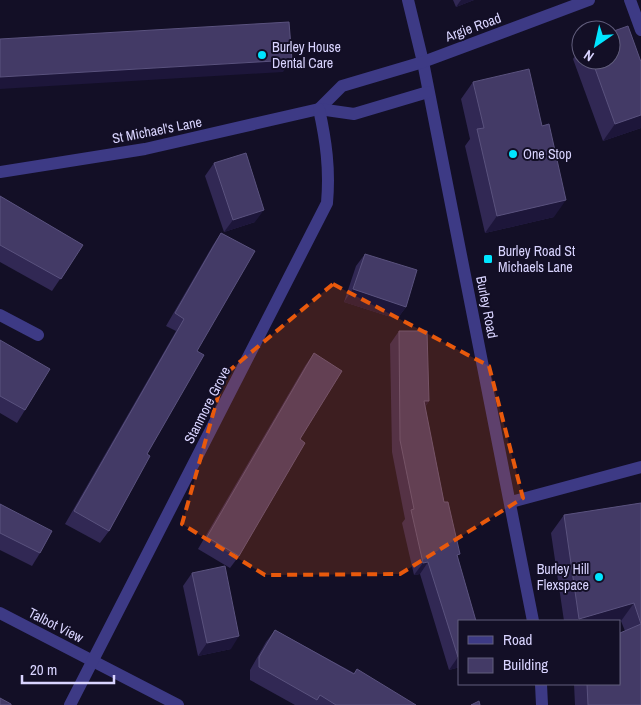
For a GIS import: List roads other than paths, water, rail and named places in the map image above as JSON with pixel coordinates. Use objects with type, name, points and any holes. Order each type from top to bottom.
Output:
[{"type":"street","name":"Burley Road","points":[[408,0],[423,62],[533,620]]},
{"type":"street","name":"Argie Road","points":[[423,62],[589,0]]},
{"type":"street","points":[[630,0],[641,30]]},
{"type":"street","points":[[319,108],[342,86],[423,62]]},
{"type":"street","name":"St Michael's Lane","points":[[0,172],[145,149],[319,108],[354,114],[428,92]]},
{"type":"street","name":"Stanmore Grove","points":[[70,705],[327,203],[330,174],[328,148],[319,108]]},
{"type":"street","points":[[0,314],[38,335]]},
{"type":"street","points":[[511,502],[641,467]]},
{"type":"street","name":"Talbot View","points":[[0,613],[178,705]]},
{"type":"street","points":[[541,685],[542,705]]},
{"type":"place","name":"Burley House Dental Care","points":[[262,55]]},
{"type":"place","name":"One Stop","points":[[513,154]]},
{"type":"place","name":"Burley Road St Michaels Lane","points":[[488,259]]},
{"type":"place","name":"Burley Hill Flexspace","points":[[599,577]]}]
